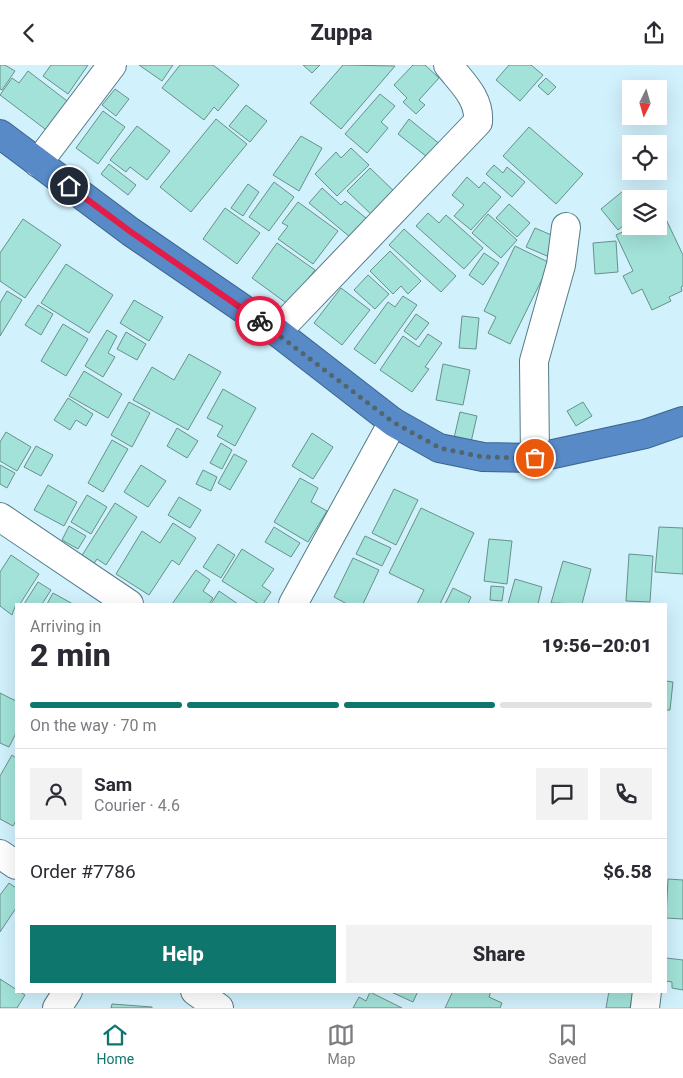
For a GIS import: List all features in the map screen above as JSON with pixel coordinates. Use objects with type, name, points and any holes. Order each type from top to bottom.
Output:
[{"type":"highway","points":[[0,134],[131,232],[276,332],[393,422],[440,448],[483,457],[535,458],[645,434],[683,421]]},
{"type":"street","points":[[38,163],[112,65]]},
{"type":"street","points":[[276,332],[478,122],[479,111],[474,97],[448,65]]},
{"type":"street","points":[[535,458],[534,361],[561,265],[566,227]]},
{"type":"street","points":[[294,603],[393,422]]},
{"type":"street","points":[[0,517],[128,603]]},
{"type":"street","points":[[0,854],[15,864]]},
{"type":"street","points":[[57,1008],[67,993]]},
{"type":"street","points":[[198,993],[219,1008]]},
{"type":"street","points":[[645,1008],[647,993]]},
{"type":"building","points":[[0,65],[5,65],[15,71],[2,90],[0,89]]},
{"type":"building","points":[[51,65],[88,65],[68,94],[43,76]]},
{"type":"building","points":[[139,65],[173,65],[162,81]]},
{"type":"building","points":[[180,65],[213,65],[239,85],[218,111],[214,107],[204,120],[162,88]]},
{"type":"building","points":[[303,65],[320,65],[312,73]]},
{"type":"building","points":[[343,65],[395,66],[341,129],[310,103]]},
{"type":"building","points":[[413,65],[425,65],[439,78],[419,100],[425,105],[416,114],[403,102],[407,98],[394,85]]},
{"type":"building","points":[[509,65],[531,65],[543,75],[520,101],[496,80]]},
{"type":"building","points":[[28,71],[75,107],[53,135],[0,95],[12,78],[19,83]]},
{"type":"building","points":[[546,78],[556,87],[548,95],[538,86]]},
{"type":"building","points":[[115,89],[129,99],[116,116],[102,105]]},
{"type":"building","points":[[380,94],[395,106],[381,122],[388,128],[367,153],[345,134]]},
{"type":"building","points":[[246,105],[267,121],[250,142],[229,126]]},
{"type":"building","points":[[103,111],[125,127],[98,164],[76,148]]},
{"type":"building","points":[[216,119],[247,144],[191,212],[160,187]]},
{"type":"building","points":[[409,119],[447,150],[436,164],[398,134]]},
{"type":"building","points":[[137,126],[170,151],[147,180],[130,167],[126,172],[110,160]]},
{"type":"building","points":[[529,127],[583,174],[556,204],[503,156]]},
{"type":"building","points":[[301,136],[322,148],[299,191],[273,175]]},
{"type":"building","points":[[351,148],[369,165],[337,196],[315,174],[336,152],[341,158]]},
{"type":"building","points":[[109,164],[136,185],[128,195],[101,174]]},
{"type":"building","points":[[494,165],[503,173],[507,167],[525,182],[512,197],[486,174]]},
{"type":"building","points":[[370,168],[399,196],[376,219],[347,191]]},
{"type":"building","points":[[467,177],[479,188],[484,182],[501,197],[471,230],[454,216],[464,205],[452,195]]},
{"type":"building","points":[[274,182],[294,197],[269,231],[249,217]]},
{"type":"building","points":[[248,184],[259,192],[243,216],[231,208]]},
{"type":"building","points":[[322,188],[341,205],[345,201],[372,223],[356,242],[309,203]]},
{"type":"building","points":[[622,192],[622,227],[618,230],[601,209]]},
{"type":"building","points":[[298,202],[338,231],[313,264],[278,239],[288,226],[282,223]]},
{"type":"building","points":[[509,204],[530,223],[517,237],[496,218]]},
{"type":"building","points":[[225,208],[260,233],[237,264],[203,239]]},
{"type":"building","points":[[428,213],[439,223],[446,215],[483,248],[464,269],[416,226]]},
{"type":"building","points":[[488,214],[517,240],[501,258],[472,233]]},
{"type":"building","points":[[23,219],[61,245],[25,298],[0,281],[0,253]]},
{"type":"building","points":[[667,221],[683,255],[682,291],[669,297],[671,301],[652,310],[642,289],[632,294],[623,276],[633,271],[616,235],[622,232],[622,235],[667,235]]},
{"type":"building","points":[[535,228],[556,237],[547,256],[526,247]]},
{"type":"building","points":[[404,229],[456,276],[441,292],[389,245]]},
{"type":"building","points":[[616,241],[618,272],[595,274],[593,243]]},
{"type":"building","points":[[277,243],[315,270],[289,305],[252,278]]},
{"type":"building","points":[[515,246],[550,263],[510,344],[488,333],[496,317],[484,311]]},
{"type":"building","points":[[390,251],[421,281],[408,294],[401,286],[393,294],[370,271]]},
{"type":"building","points":[[484,253],[499,263],[483,285],[469,275]]},
{"type":"building","points":[[66,264],[113,295],[89,333],[41,303]]},
{"type":"building","points":[[368,275],[389,294],[375,309],[354,290]]},
{"type":"building","points":[[341,288],[370,310],[342,345],[314,323]]},
{"type":"building","points":[[7,291],[22,300],[0,336],[0,303]]},
{"type":"building","points":[[403,296],[417,305],[375,364],[354,349],[388,302],[395,307]]},
{"type":"building","points":[[134,300],[163,317],[149,341],[120,323]]},
{"type":"building","points":[[38,305],[53,314],[41,335],[25,325]]},
{"type":"building","points":[[416,314],[429,323],[416,340],[404,331]]},
{"type":"building","points":[[462,316],[479,318],[476,349],[459,348]]},
{"type":"building","points":[[63,324],[88,339],[66,376],[41,361]]},
{"type":"building","points":[[107,330],[117,336],[108,353],[115,357],[103,377],[85,366]]},
{"type":"building","points":[[126,332],[146,344],[137,360],[117,349]]},
{"type":"building","points":[[428,334],[442,343],[425,367],[429,369],[412,392],[380,370],[403,336],[419,347]]},
{"type":"building","points":[[189,354],[221,372],[188,430],[133,400],[152,367],[174,380]]},
{"type":"building","points":[[443,364],[470,370],[463,405],[436,400]]},
{"type":"building","points":[[84,371],[122,394],[108,418],[69,396]]},
{"type":"building","points":[[223,389],[256,408],[235,446],[217,436],[223,426],[207,418]]},
{"type":"building","points":[[68,398],[93,414],[86,426],[76,420],[70,430],[54,420]]},
{"type":"building","points":[[129,402],[150,413],[132,447],[111,435]]},
{"type":"building","points":[[583,402],[592,416],[576,426],[567,411]]},
{"type":"building","points":[[460,412],[477,416],[471,442],[454,438]]},
{"type":"building","points":[[177,428],[198,441],[187,458],[167,446]]},
{"type":"building","points":[[6,432],[31,447],[17,471],[0,461],[0,442]]},
{"type":"building","points":[[312,433],[333,447],[313,479],[292,466]]},
{"type":"building","points":[[112,440],[128,449],[103,492],[88,483]]},
{"type":"building","points":[[221,443],[232,450],[222,469],[210,463]]},
{"type":"building","points":[[36,446],[53,455],[41,476],[24,467]]},
{"type":"building","points":[[234,454],[247,461],[230,490],[218,483]]},
{"type":"building","points":[[0,465],[15,473],[7,488],[0,484]]},
{"type":"building","points":[[141,465],[166,481],[148,507],[124,492]]},
{"type":"building","points":[[203,470],[217,477],[211,491],[196,484]]},
{"type":"building","points":[[300,478],[318,488],[311,502],[327,511],[308,542],[274,522]]},
{"type":"building","points":[[48,485],[77,502],[64,526],[34,510]]},
{"type":"building","points":[[394,489],[418,500],[396,545],[372,533]]},
{"type":"building","points":[[87,495],[107,507],[91,534],[71,522]]},
{"type":"building","points":[[179,497],[201,510],[190,528],[168,515]]},
{"type":"building","points":[[115,503],[137,517],[106,565],[97,559],[93,565],[81,557]]},
{"type":"building","points":[[421,508],[474,533],[440,603],[418,603],[424,590],[389,573]]},
{"type":"building","points":[[173,523],[196,538],[179,565],[172,560],[149,595],[116,574],[142,531],[160,543]]},
{"type":"building","points":[[69,526],[86,536],[78,549],[62,540]]},
{"type":"building","points":[[274,527],[300,543],[291,557],[265,542]]},
{"type":"building","points":[[659,527],[683,528],[683,574],[655,572]]},
{"type":"building","points":[[365,536],[391,548],[382,566],[356,554]]},
{"type":"building","points":[[489,539],[512,541],[507,584],[484,581]]},
{"type":"building","points":[[218,544],[235,555],[221,578],[203,567]]},
{"type":"building","points":[[242,549],[274,569],[262,586],[271,592],[264,603],[257,603],[222,581]]},
{"type":"building","points":[[629,554],[653,556],[650,602],[626,601]]},
{"type":"building","points":[[11,555],[39,574],[21,603],[15,603],[12,615],[0,606],[0,572]]},
{"type":"building","points":[[353,558],[379,570],[363,603],[345,603],[334,597]]},
{"type":"building","points":[[563,561],[591,569],[582,603],[551,603]]},
{"type":"building","points":[[196,570],[210,580],[203,591],[213,598],[210,603],[173,603]]},
{"type":"building","points":[[515,579],[542,587],[538,603],[508,603]]},
{"type":"building","points":[[38,582],[51,590],[43,603],[25,603]]},
{"type":"building","points":[[491,586],[504,587],[502,601],[490,600]]},
{"type":"building","points":[[453,588],[471,597],[468,603],[446,603]]},
{"type":"building","points":[[219,591],[237,603],[212,603]]},
{"type":"building","points":[[53,593],[71,603],[48,603]]},
{"type":"building","points":[[667,681],[673,682],[670,710],[667,710]]},
{"type":"building","points":[[0,693],[15,700],[15,735],[9,747],[0,743]]},
{"type":"building","points":[[12,755],[15,757],[15,823],[13,826],[0,819],[0,776]]},
{"type":"building","points":[[668,879],[683,880],[683,919],[667,918]]},
{"type":"building","points":[[9,883],[15,887],[15,910],[0,932],[0,895]]},
{"type":"building","points":[[667,958],[683,960],[683,990],[672,988],[672,982],[667,981]]},
{"type":"building","points":[[0,979],[15,989],[15,993],[25,995],[17,1008],[0,1008]]},
{"type":"building","points":[[370,993],[372,993],[402,1008],[353,1008],[359,997],[366,1001]]},
{"type":"building","points":[[393,993],[417,993],[413,1002]]},
{"type":"building","points":[[452,993],[490,993],[489,997],[502,1003],[500,1008],[445,1008]]},
{"type":"building","points":[[609,993],[633,993],[630,1008],[606,1008]]},
{"type":"building","points":[[112,1004],[152,1007],[152,1008],[111,1008]]},
{"type":"way so far","points":[[260,321],[393,422],[440,448],[483,457],[535,458]]},
{"type":"route","points":[[69,186],[131,232],[260,321]]}]
